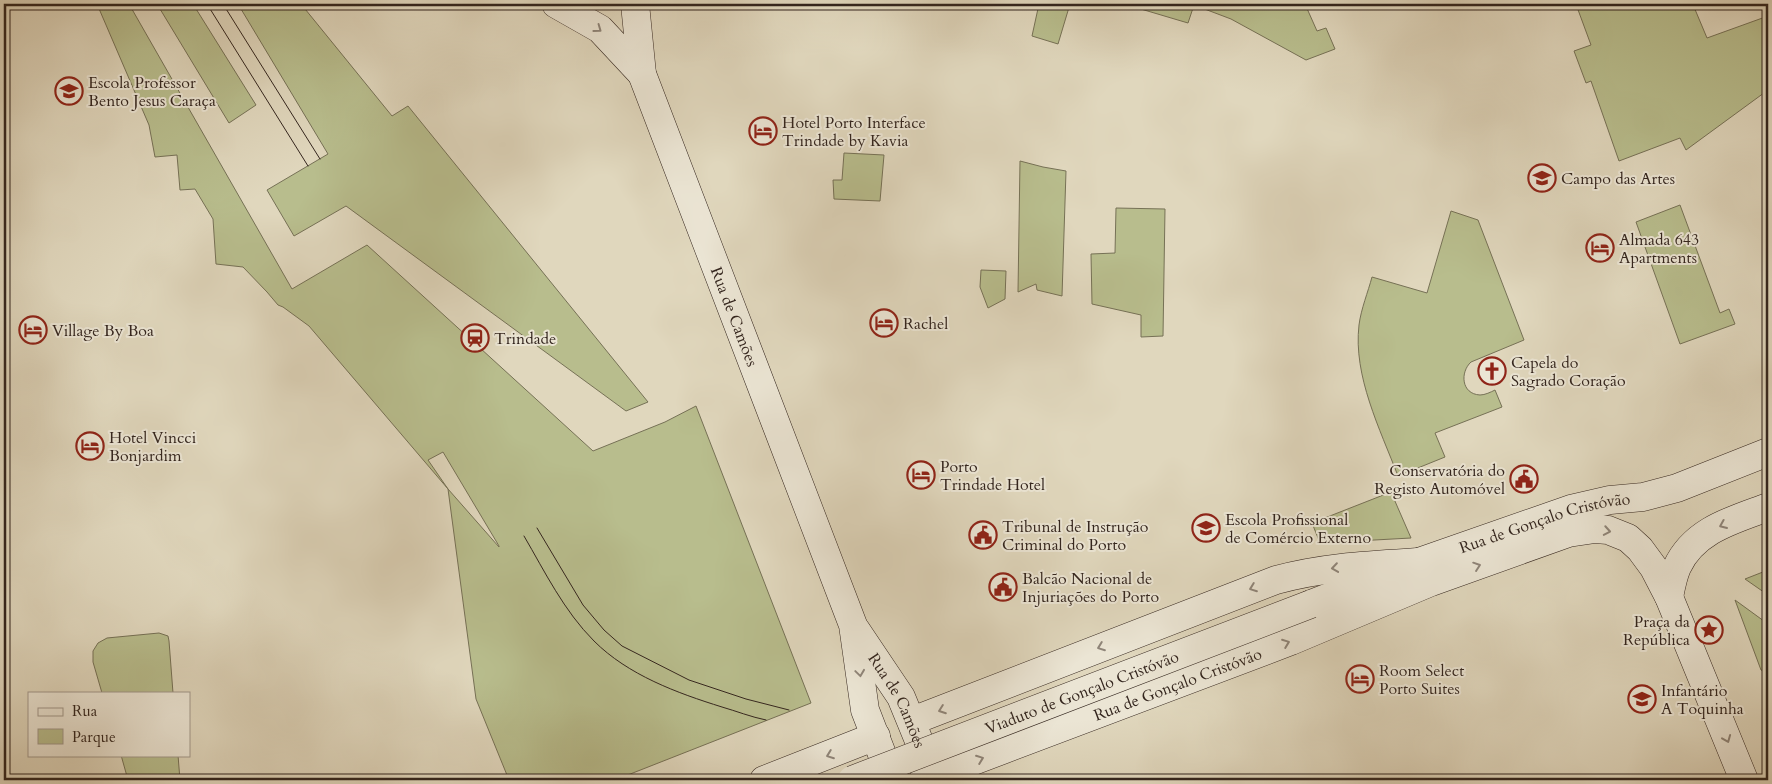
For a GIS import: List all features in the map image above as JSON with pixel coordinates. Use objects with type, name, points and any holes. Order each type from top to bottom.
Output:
[{"type":"main road","points":[[556,4],[600,29],[642,74]]},
{"type":"main road","name":"Rua de Camões","points":[[635,4],[642,74],[853,625],[865,710],[892,780]]},
{"type":"main road","name":"Rua de Gonçalo Cristóvão","points":[[931,779],[1291,641],[1425,572],[1570,509],[1610,500],[1643,497],[1677,488],[1768,452]]},
{"type":"main road","points":[[1744,780],[1669,597],[1676,568],[1690,546],[1704,534],[1719,526],[1768,507]]},
{"type":"main road","name":"Rua de Gonçalo Cristóvão","points":[[1311,604],[1568,533],[1588,530],[1608,530],[1628,538],[1640,549],[1654,568],[1669,597]]},
{"type":"main road","name":"Rua de Gonçalo Cristóvão","points":[[912,721],[1276,580],[1299,573],[1343,567],[1425,572]]},
{"type":"main road","name":"Viaduto de Gonçalo Cristóvão","points":[[852,780],[1311,604]]},
{"type":"main road","name":"Rua de Camões","points":[[853,625],[902,697],[931,779]]},
{"type":"main road","points":[[1042,670],[1030,682],[1024,700],[1030,719],[1044,725],[1061,728]]},
{"type":"main road","points":[[764,780],[876,736]]},
{"type":"green space","points":[[97,4],[129,4],[292,289],[367,245],[593,451],[665,422],[696,406],[811,703],[615,780],[509,780],[476,699],[448,489],[309,326],[278,305],[243,267],[216,264],[213,219],[195,189],[180,190],[177,155],[155,157],[149,125]],"holes":[[[443,452],[499,547],[448,489],[428,460]]]},
{"type":"green space","points":[[157,4],[193,4],[256,105],[229,123]]},
{"type":"green space","points":[[238,4],[301,4],[392,116],[408,106],[648,402],[626,411],[346,206],[294,236],[267,190],[328,154]]},
{"type":"green space","points":[[1039,4],[1070,4],[1058,44],[1032,36]]},
{"type":"green space","points":[[1124,4],[1305,4],[1317,31],[1326,28],[1335,49],[1306,60],[1231,19],[1194,5],[1188,23]]},
{"type":"green space","points":[[1585,4],[1703,4],[1694,7],[1707,38],[1768,16],[1768,90],[1686,150],[1680,138],[1619,161],[1591,81],[1586,83],[1574,51],[1591,45],[1577,7]]},
{"type":"green space","points":[[844,153],[884,155],[880,201],[834,199],[833,180],[842,180]]},
{"type":"green space","points":[[1020,161],[1066,171],[1062,296],[1037,290],[1036,284],[1018,292]]},
{"type":"green space","points":[[1680,205],[1720,313],[1729,309],[1735,324],[1680,344],[1636,222]]},
{"type":"green space","points":[[1116,208],[1165,209],[1163,336],[1141,337],[1141,315],[1092,304],[1091,254],[1115,253]]},
{"type":"green space","points":[[1451,211],[1478,220],[1524,340],[1471,362],[1465,371],[1464,382],[1469,391],[1480,395],[1495,390],[1502,407],[1435,433],[1445,457],[1398,476],[1376,421],[1364,383],[1358,344],[1360,319],[1372,277],[1427,293]]},
{"type":"green space","points":[[981,270],[1006,271],[1005,299],[988,308],[980,287]]},
{"type":"green space","points":[[1391,492],[1411,538],[1320,543],[1312,523]]},
{"type":"green space","points":[[1768,570],[1768,595],[1745,579]]},
{"type":"green space","points":[[1735,600],[1768,624],[1768,673],[1761,670]]},
{"type":"green space","points":[[159,633],[168,636],[173,692],[102,692],[93,662],[93,651],[98,643],[107,638]]},
{"type":"green space","points":[[121,756],[178,756],[180,780],[128,780]]},
{"type":"tram line","points":[[207,4],[308,166]]},
{"type":"tram line","points":[[223,4],[320,159]]},
{"type":"tram line","points":[[537,528],[583,605],[604,630],[622,646],[689,680],[746,699],[789,710]]},
{"type":"tram line","points":[[524,536],[573,617],[607,653],[654,682],[705,702],[766,720]]},
{"type":"place","name":"Escola Professor Bento Jesus Caraça","points":[[69,91]]},
{"type":"place","name":"Hotel Porto Interface Trindade by Kavia","points":[[763,131]]},
{"type":"place","name":"Campo das Artes","points":[[1542,178]]},
{"type":"place","name":"Almada 643 Apartments","points":[[1600,248]]},
{"type":"place","name":"Rachel","points":[[884,323]]},
{"type":"place","name":"Village By Boa","points":[[33,330]]},
{"type":"place","name":"Trindade","points":[[475,338]]},
{"type":"place","name":"Capela do Sagrado Coração","points":[[1492,371]]},
{"type":"place","name":"Hotel Vincci Bonjardim","points":[[90,446]]},
{"type":"place","name":"Porto Trindade Hotel","points":[[921,475]]},
{"type":"place","name":"Conservatória do Registo Automóvel","points":[[1524,479]]},
{"type":"place","name":"Escola Profissional de Comércio Externo","points":[[1206,528]]},
{"type":"place","name":"Tribunal de Instrução Criminal do Porto","points":[[983,535]]},
{"type":"place","name":"Balcão Nacional de Injuriações do Porto","points":[[1003,587]]},
{"type":"place","name":"Praça da República","points":[[1709,630]]},
{"type":"place","name":"Room Select Porto Suites","points":[[1360,679]]},
{"type":"place","name":"Infantário A Toquinha","points":[[1642,699]]}]
